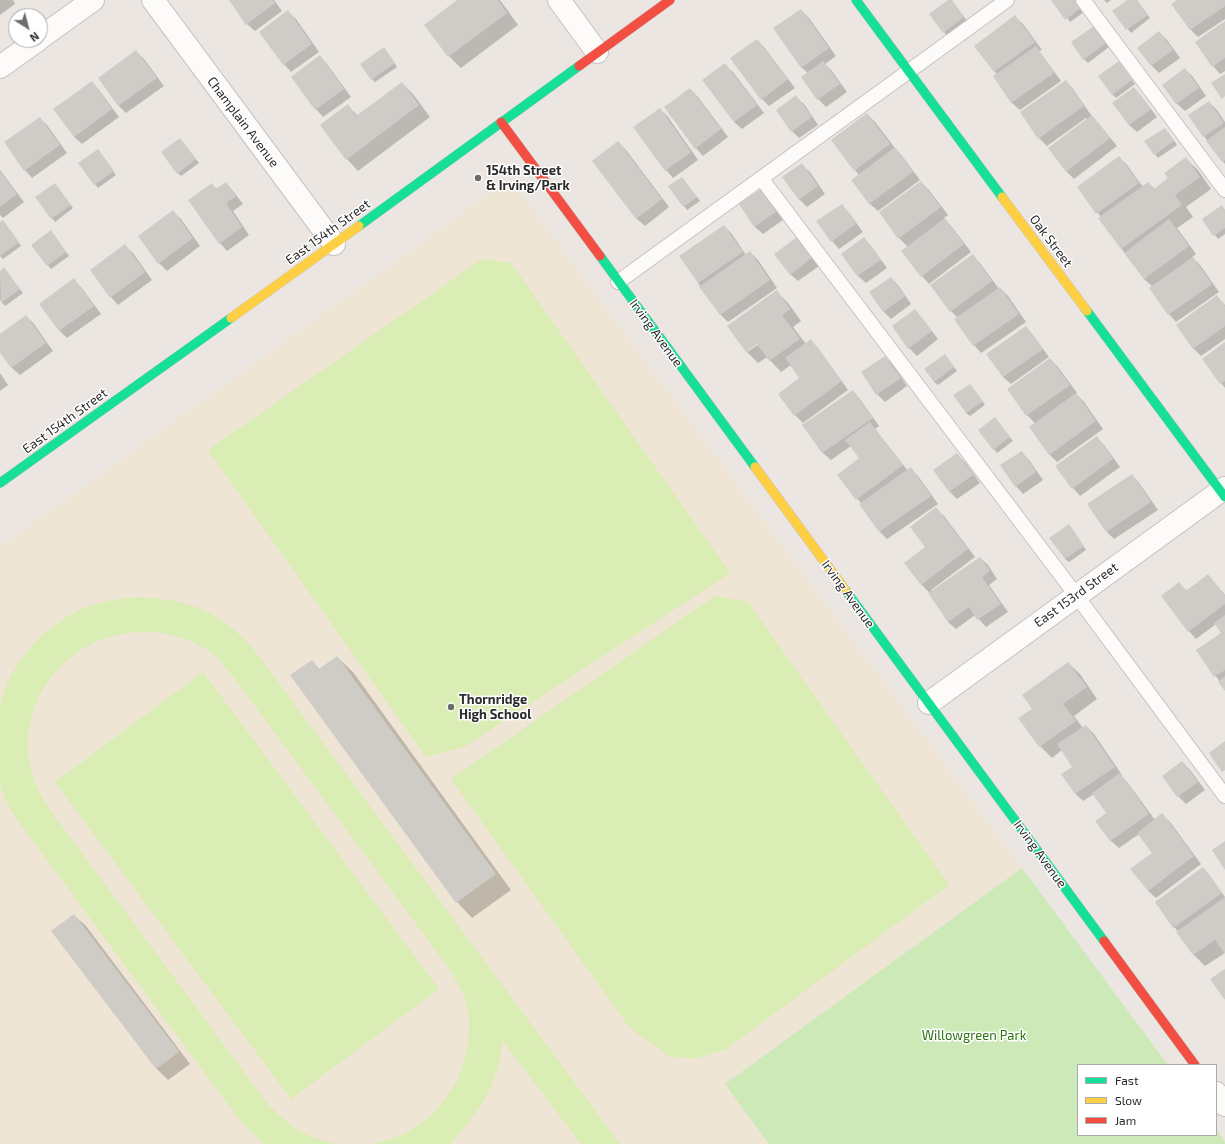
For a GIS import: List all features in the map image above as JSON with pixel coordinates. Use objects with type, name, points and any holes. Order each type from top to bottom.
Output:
[{"type":"street","points":[[48,32],[93,0]]},
{"type":"street","name":"Champlain Avenue","points":[[153,0],[334,244]]},
{"type":"street","points":[[559,0],[597,52]]},
{"type":"street","name":"East 154th Street","points":[[0,483],[334,244],[670,0]]},
{"type":"street","name":"Oak Street","points":[[856,0],[1224,492]]},
{"type":"street","points":[[0,67],[26,48]]},
{"type":"street","name":"Irving Avenue","points":[[501,122],[1195,1064]]},
{"type":"street","name":"East 153rd Street","points":[[929,703],[1076,595],[1224,492]]},
{"type":"street","points":[[1217,1094],[1225,1105]]},
{"type":"lane","points":[[618,282],[1007,0]]},
{"type":"lane","points":[[1083,0],[1225,190]]},
{"type":"lane","points":[[761,178],[1076,595],[1225,796]]},
{"type":"shaded area","name":"Thornridge High School","points":[[510,179],[1022,868],[725,1084],[769,1144],[0,1144],[0,547]]},
{"type":"green space","points":[[482,259],[511,263],[730,573],[464,747],[426,757],[208,450]]},
{"type":"green space","points":[[715,596],[748,602],[949,885],[725,1050],[694,1059],[668,1056],[630,1028],[451,779]]},
{"type":"green space","points":[[138,597],[173,601],[203,610],[230,626],[255,651],[620,1144],[581,1144],[502,1040],[497,1070],[487,1094],[475,1115],[450,1144],[371,1144],[399,1136],[420,1124],[447,1098],[464,1064],[468,1045],[469,1026],[467,1006],[461,989],[445,963],[235,679],[217,658],[201,646],[182,638],[161,633],[129,633],[104,639],[81,650],[62,665],[46,684],[35,706],[29,729],[29,754],[34,780],[39,792],[50,810],[267,1103],[282,1118],[298,1130],[316,1138],[337,1144],[264,1144],[247,1128],[235,1114],[24,829],[7,802],[0,784],[0,705],[11,675],[20,661],[42,636],[54,625],[68,616],[82,609],[103,602]]},
{"type":"green space","points":[[203,672],[439,989],[291,1099],[55,782]]},
{"type":"green space","name":"Willowgreen Park","points":[[1022,868],[1167,1064],[1077,1064],[1077,1136],[1217,1136],[1217,1130],[1225,1144],[769,1144],[725,1084]]},
{"type":"building","points":[[229,0],[273,0],[275,3],[246,25]]},
{"type":"building","points":[[457,0],[498,0],[507,13],[448,57],[424,25]]},
{"type":"building","points":[[948,0],[952,0],[964,17],[943,33],[929,14]]},
{"type":"building","points":[[1051,0],[1075,0],[1081,8],[1065,20]]},
{"type":"building","points":[[1127,0],[1137,0],[1148,15],[1126,30],[1112,11]]},
{"type":"building","points":[[1177,0],[1225,0],[1225,6],[1190,30],[1171,4]]},
{"type":"building","points":[[801,9],[829,48],[801,68],[773,28]]},
{"type":"building","points":[[288,10],[312,44],[283,65],[259,32]]},
{"type":"building","points":[[1015,15],[1035,42],[994,72],[974,46]]},
{"type":"building","points":[[1225,21],[1225,58],[1212,67],[1195,42]]},
{"type":"building","points":[[1094,26],[1106,43],[1083,60],[1071,42]]},
{"type":"building","points":[[1159,31],[1173,50],[1151,66],[1137,48]]},
{"type":"building","points":[[757,39],[788,79],[761,100],[730,58]]},
{"type":"building","points":[[1036,46],[1054,73],[1011,103],[993,76]]},
{"type":"building","points":[[384,47],[395,63],[371,80],[360,64]]},
{"type":"building","points":[[136,50],[157,78],[118,106],[98,78]]},
{"type":"building","points":[[320,55],[344,89],[315,110],[291,77]]},
{"type":"building","points":[[823,61],[840,84],[817,100],[801,77]]},
{"type":"building","points":[[1119,61],[1132,80],[1112,95],[1098,76]]},
{"type":"building","points":[[725,63],[757,105],[734,122],[702,80]]},
{"type":"building","points":[[1185,68],[1199,88],[1176,104],[1162,85]]},
{"type":"building","points":[[1225,74],[1225,96],[1222,99],[1211,83]]},
{"type":"building","points":[[1066,80],[1084,106],[1038,139],[1020,112]]},
{"type":"building","points":[[92,81],[112,109],[74,137],[53,109]]},
{"type":"building","points":[[402,82],[419,105],[346,160],[320,125],[348,104],[356,116]]},
{"type":"building","points":[[1134,87],[1151,109],[1129,125],[1112,103]]},
{"type":"building","points":[[690,88],[721,129],[695,149],[664,107]]},
{"type":"building","points":[[796,95],[812,117],[791,132],[776,110]]},
{"type":"building","points":[[1209,101],[1224,123],[1203,137],[1188,115]]},
{"type":"building","points":[[660,108],[691,152],[665,171],[633,127]]},
{"type":"building","points":[[867,113],[890,144],[854,171],[831,140]]},
{"type":"building","points":[[1092,115],[1110,138],[1066,172],[1048,148]]},
{"type":"building","points":[[40,117],[60,145],[24,171],[4,142]]},
{"type":"building","points":[[1225,127],[1225,160],[1222,162],[1206,141]]},
{"type":"building","points":[[1165,128],[1174,141],[1154,155],[1144,141]]},
{"type":"building","points":[[180,138],[196,159],[177,174],[161,152]]},
{"type":"building","points":[[618,141],[662,199],[636,219],[592,161]]},
{"type":"building","points":[[895,147],[913,172],[869,204],[851,180]]},
{"type":"building","points":[[98,149],[114,171],[94,185],[78,163]]},
{"type":"building","points":[[1119,156],[1139,183],[1096,214],[1077,187]]},
{"type":"building","points":[[1186,157],[1200,177],[1175,195],[1182,205],[1121,249],[1098,218],[1148,182],[1154,189],[1168,178],[1164,173]]},
{"type":"building","points":[[802,163],[818,186],[799,200],[782,177]]},
{"type":"building","points":[[0,171],[17,194],[0,207]]},
{"type":"building","points":[[682,177],[697,197],[683,207],[668,186]]},
{"type":"building","points":[[921,181],[941,207],[898,239],[879,212]]},
{"type":"building","points":[[226,182],[236,196],[226,203],[242,227],[219,244],[188,200],[212,183],[216,189]]},
{"type":"building","points":[[55,183],[71,205],[51,219],[35,197]]},
{"type":"building","points":[[761,189],[776,212],[754,227],[739,204]]},
{"type":"building","points":[[842,204],[856,224],[831,242],[816,221]]},
{"type":"building","points":[[1222,205],[1225,210],[1225,228],[1213,236],[1202,219]]},
{"type":"building","points":[[173,210],[193,238],[158,264],[138,236]]},
{"type":"building","points":[[945,218],[964,244],[921,277],[901,251]]},
{"type":"building","points":[[1169,219],[1189,246],[1144,279],[1124,253]]},
{"type":"building","points":[[3,220],[19,242],[0,256],[0,222]]},
{"type":"building","points":[[724,225],[743,252],[698,283],[679,256]]},
{"type":"building","points":[[51,230],[66,252],[47,266],[31,245]]},
{"type":"building","points":[[797,237],[813,257],[790,275],[774,254]]},
{"type":"building","points":[[864,237],[881,260],[857,276],[841,254]]},
{"type":"building","points":[[125,244],[145,272],[110,298],[90,270]]},
{"type":"building","points":[[750,251],[770,280],[720,315],[699,287]]},
{"type":"building","points":[[973,254],[992,281],[950,312],[930,285]]},
{"type":"building","points":[[1193,257],[1212,284],[1168,315],[1149,288]]},
{"type":"building","points":[[4,267],[20,289],[1,303],[0,271]]},
{"type":"building","points":[[891,277],[905,296],[883,312],[869,292]]},
{"type":"building","points":[[74,278],[94,306],[59,331],[39,304]]},
{"type":"building","points":[[1000,287],[1019,314],[973,346],[954,319]]},
{"type":"building","points":[[777,290],[790,309],[782,315],[800,339],[769,361],[757,344],[746,352],[727,326]]},
{"type":"building","points":[[1217,295],[1225,306],[1225,326],[1193,349],[1176,325]]},
{"type":"building","points":[[915,309],[932,331],[908,349],[892,326]]},
{"type":"building","points":[[26,315],[46,343],[11,368],[0,353],[0,334]]},
{"type":"building","points":[[1026,326],[1043,349],[1003,377],[986,354]]},
{"type":"building","points":[[811,339],[842,381],[794,416],[778,394],[799,378],[785,358]]},
{"type":"building","points":[[1225,342],[1225,381],[1220,384],[1202,359]]},
{"type":"building","points":[[945,354],[954,367],[934,382],[924,369]]},
{"type":"building","points":[[885,356],[901,378],[876,395],[861,372]]},
{"type":"building","points":[[1050,358],[1070,385],[1026,416],[1007,389]]},
{"type":"building","points":[[970,384],[983,401],[966,413],[953,395]]},
{"type":"building","points":[[853,390],[873,418],[822,453],[802,425]]},
{"type":"building","points":[[1076,393],[1096,421],[1049,455],[1029,427]]},
{"type":"building","points":[[995,417],[1010,437],[993,450],[978,430]]},
{"type":"building","points":[[870,422],[903,465],[856,500],[837,475],[859,458],[845,440]]},
{"type":"building","points":[[1097,436],[1113,459],[1072,489],[1055,466]]},
{"type":"building","points":[[1022,451],[1036,472],[1015,487],[1000,465]]},
{"type":"building","points":[[957,453],[973,475],[949,492],[933,470]]},
{"type":"building","points":[[911,467],[931,496],[879,532],[859,504]]},
{"type":"building","points":[[1132,474],[1151,502],[1106,532],[1087,504]]},
{"type":"building","points":[[936,507],[968,549],[921,585],[904,563],[925,547],[910,527]]},
{"type":"building","points":[[1069,524],[1084,546],[1065,559],[1049,538]]},
{"type":"building","points":[[980,557],[990,571],[982,577],[1001,604],[977,620],[969,607],[948,622],[928,593]]},
{"type":"building","points":[[1208,574],[1225,596],[1225,604],[1188,632],[1161,596],[1179,582],[1186,591]]},
{"type":"building","points":[[1225,615],[1225,670],[1214,677],[1196,650],[1221,633],[1214,623]]},
{"type":"building","points":[[337,656],[496,874],[456,903],[290,675],[312,660],[319,669]]},
{"type":"building","points":[[1068,662],[1087,687],[1063,704],[1076,721],[1039,747],[1018,718],[1032,709],[1022,695]]},
{"type":"building","points":[[1225,676],[1225,691],[1218,682]]},
{"type":"building","points":[[1086,725],[1115,767],[1075,794],[1061,774],[1072,767],[1057,744]]},
{"type":"building","points":[[1225,741],[1225,770],[1222,772],[1209,753]]},
{"type":"building","points":[[1182,761],[1198,782],[1177,797],[1162,776]]},
{"type":"building","points":[[1120,773],[1149,814],[1110,841],[1095,821],[1106,813],[1092,793]]},
{"type":"building","points":[[1162,813],[1194,856],[1148,891],[1130,869],[1152,853],[1137,833]]},
{"type":"building","points":[[1225,841],[1225,870],[1212,850]]},
{"type":"building","points":[[1203,867],[1222,893],[1173,928],[1155,902]]},
{"type":"building","points":[[1225,897],[1225,954],[1215,940],[1193,955],[1176,932]]},
{"type":"building","points":[[74,914],[179,1052],[156,1069],[51,931]]},
{"type":"building","points":[[1225,969],[1225,1000],[1210,979]]},
{"type":"traffic: fast","points":[[856,0],[1002,197]]},
{"type":"traffic: fast","points":[[359,226],[579,66]]},
{"type":"traffic: fast","points":[[600,256],[755,467]]},
{"type":"traffic: fast","points":[[1087,311],[1225,497]]},
{"type":"traffic: fast","points":[[0,483],[231,318]]},
{"type":"traffic: fast","points":[[846,591],[1104,941]]},
{"type":"traffic: slow","points":[[1002,197],[1087,311]]},
{"type":"traffic: slow","points":[[231,318],[359,226]]},
{"type":"traffic: slow","points":[[755,467],[846,591]]},
{"type":"traffic: jam","points":[[579,66],[670,0]]},
{"type":"traffic: jam","points":[[501,122],[600,256]]},
{"type":"traffic: jam","points":[[1104,941],[1194,1064]]},
{"type":"place","name":"154th Street & Irving/Park","points":[[478,178]]},
{"type":"place","name":"Thornridge High School","points":[[451,707]]}]
